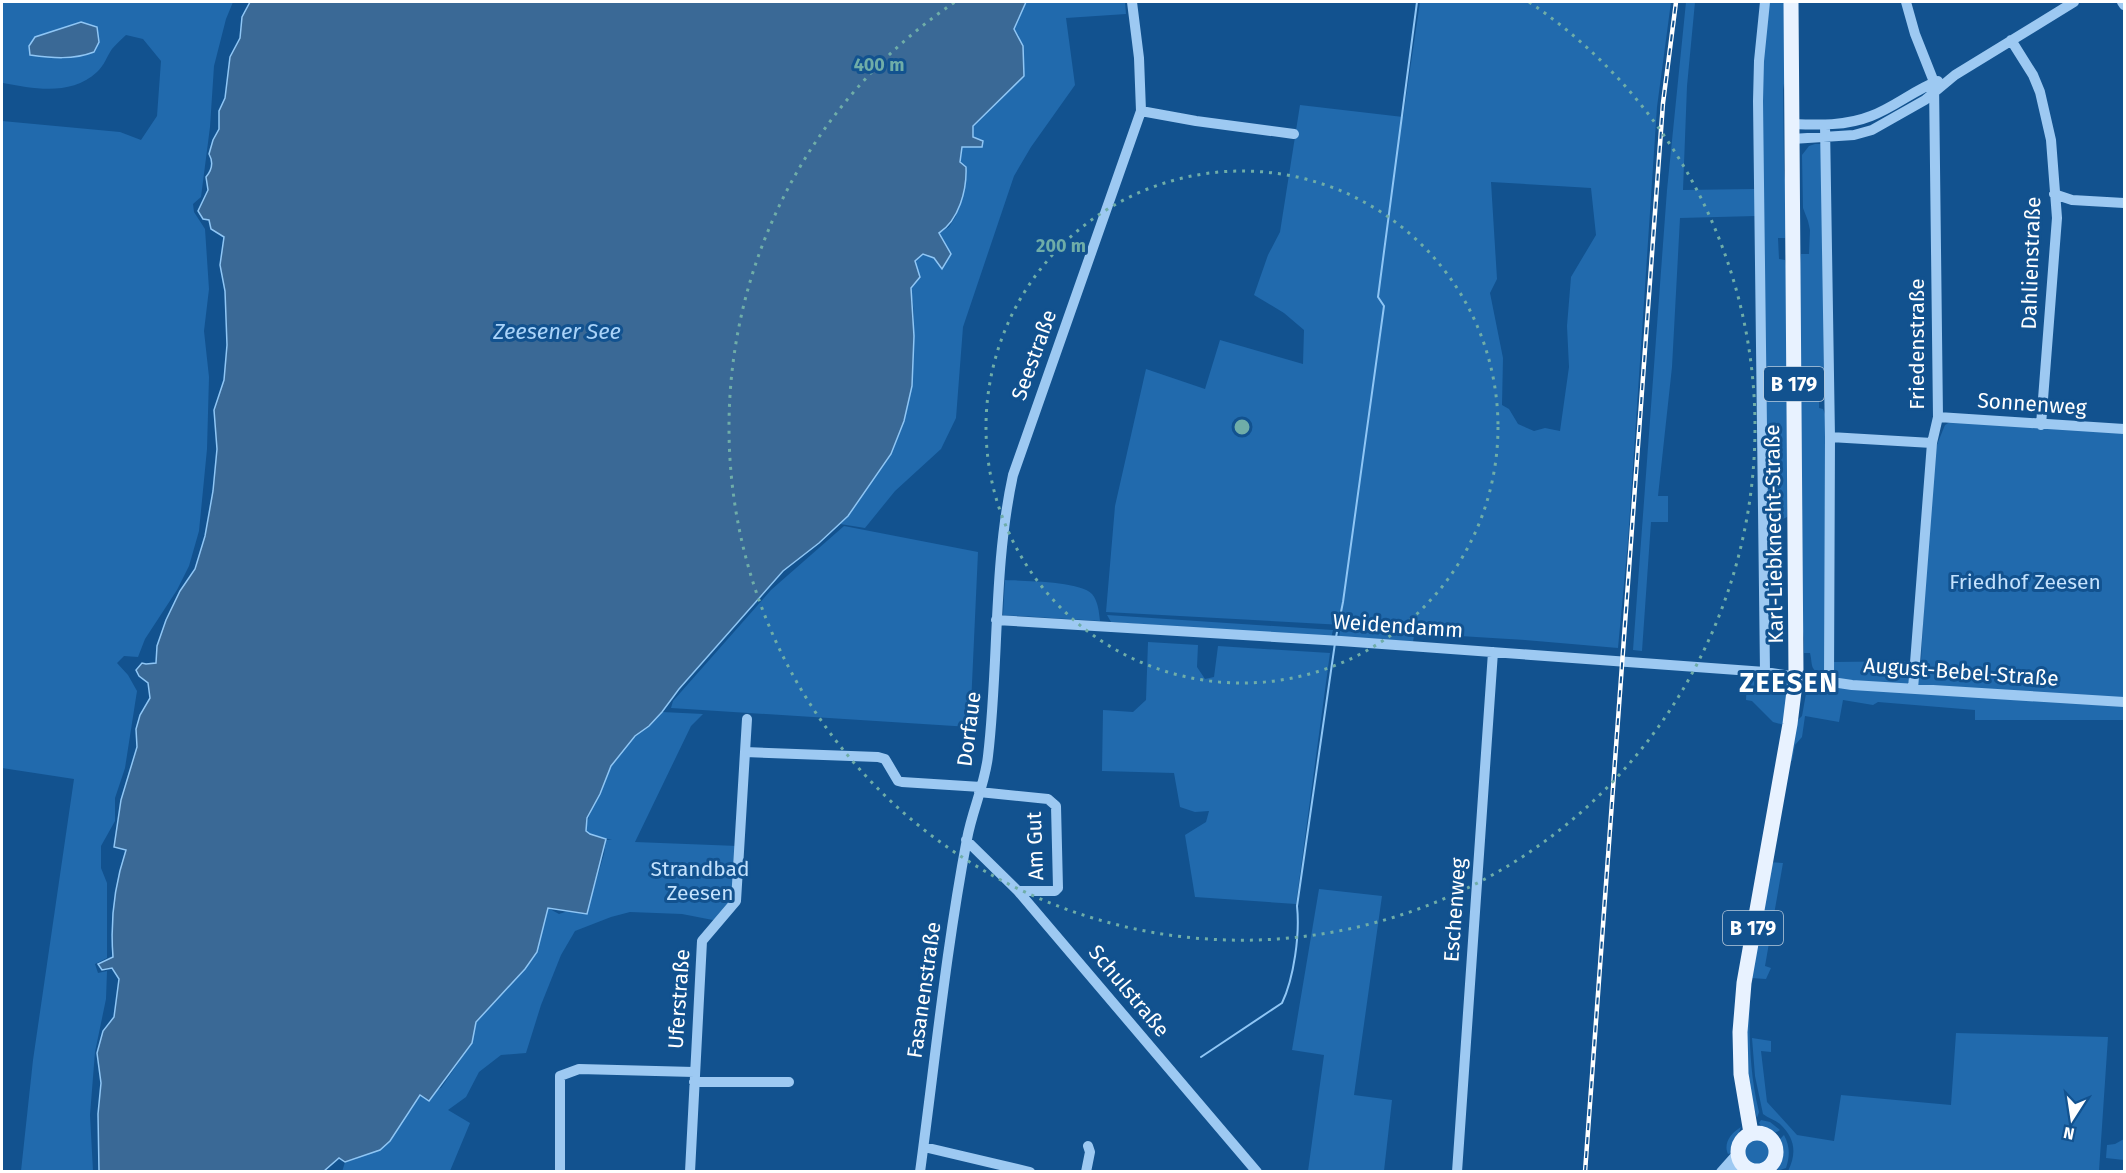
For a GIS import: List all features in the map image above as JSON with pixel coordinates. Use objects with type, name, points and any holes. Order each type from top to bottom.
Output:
[{"type":"main road","name":"Karl-Liebknecht-Straße","points":[[1751,1133],[1741,1074],[1740,1032],[1744,983],[1790,724],[1796,675],[1791,2]]},
{"type":"main road","points":[[1751,1133],[1768,1137],[1775,1146],[1775,1158],[1764,1170],[1746,1168],[1737,1163],[1737,1149],[1742,1139],[1751,1133]]},
{"type":"street","name":"Seestraße","points":[[996,620],[1008,497],[1013,476],[1141,111],[1139,58],[1132,2]]},
{"type":"street","name":"Karl-Liebknecht-Straße","points":[[1765,672],[1758,101],[1759,61],[1766,2]]},
{"type":"street","name":"Friedenstraße","points":[[1906,2],[1934,87],[1938,417],[1932,443],[1913,689]]},
{"type":"street","points":[[1792,132],[1853,122],[1872,116],[1934,87],[2074,2]]},
{"type":"street","name":"Dahlienstraße","points":[[2011,40],[2033,75],[2040,92],[2051,140],[2057,218],[2041,424]]},
{"type":"street","points":[[1792,132],[1827,138],[1872,130],[1925,100],[1934,87]]},
{"type":"street","points":[[1141,111],[1196,122],[1294,134]]},
{"type":"street","points":[[1825,125],[1830,437],[1829,682]]},
{"type":"street","points":[[2054,194],[2072,200],[2124,203]]},
{"type":"street","name":"Sonnenweg","points":[[1938,417],[2124,429]]},
{"type":"street","points":[[1830,437],[1932,443]]},
{"type":"street","name":"Weidendamm","points":[[996,620],[1336,641],[1796,675]]},
{"type":"street","name":"Dorfaue","points":[[966,840],[987,764],[995,674],[996,620]]},
{"type":"street","name":"Eschenweg","points":[[1457,1172],[1493,652]]},
{"type":"street","name":"August-Bebel-Straße","points":[[1796,675],[1829,682],[1913,689],[2124,702]]},
{"type":"street","name":"Uferstraße","points":[[690,1172],[702,941],[736,901],[747,719]]},
{"type":"street","points":[[745,752],[878,757],[885,759],[898,781],[980,789]]},
{"type":"street","name":"Am Gut","points":[[980,789],[1048,799],[1056,806],[1060,881],[1058,888],[1055,891],[1017,891]]},
{"type":"street","name":"Schulstraße","points":[[966,840],[1017,891],[1257,1172]]},
{"type":"street","name":"Fasanenstraße","points":[[920,1172],[966,840]]},
{"type":"street","points":[[560,1172],[560,1076],[579,1069],[789,1082]]},
{"type":"street","points":[[1086,1172],[1090,1152],[1088,1146]]},
{"type":"street","points":[[924,1147],[1030,1172]]},
{"type":"street","points":[[1721,1172],[1737,1163]]},
{"type":"green space","points":[[2,2],[233,2],[226,19],[214,66],[210,127],[201,197],[193,204],[194,212],[205,229],[209,289],[204,331],[209,377],[207,449],[199,531],[189,566],[177,590],[145,639],[138,657],[124,656],[117,663],[128,675],[137,691],[125,768],[115,798],[115,821],[101,846],[101,868],[107,883],[107,958],[95,964],[98,973],[107,971],[106,999],[95,1052],[90,1115],[93,1171],[21,1171],[33,1060],[74,779],[2,768],[2,121],[120,132],[141,140],[157,116],[161,61],[143,39],[126,35],[112,49],[99,70],[87,80],[76,85],[52,89],[3,83]]},
{"type":"green space","points":[[1026,2],[1125,2],[1126,14],[1066,18],[1075,85],[1031,147],[1014,176],[963,327],[956,418],[941,449],[895,491],[865,528],[840,524],[891,454],[904,421],[912,386],[914,314],[911,288],[915,261],[923,254],[934,258],[939,233],[949,227],[956,216],[962,147],[974,147],[973,126],[1024,76],[1019,36],[1014,29]]},
{"type":"green space","points":[[1420,2],[1671,2],[1657,107],[1628,541],[1618,648],[1427,634],[1414,630],[1343,625],[1106,612],[1115,506],[1146,369],[1205,389],[1220,340],[1303,364],[1304,330],[1284,313],[1254,295],[1268,255],[1280,232],[1300,105],[1403,117]],"holes":[[[1491,182],[1591,188],[1596,235],[1571,277],[1567,326],[1569,367],[1560,431],[1545,428],[1534,431],[1518,424],[1509,409],[1502,405],[1503,358],[1490,293],[1497,279]]]},
{"type":"green space","points":[[1686,2],[1695,2],[1687,86],[1683,190],[1755,189],[1756,216],[1680,218],[1672,367],[1658,496],[1668,496],[1668,522],[1651,522],[1642,651],[1633,650],[1667,190]]},
{"type":"green space","points":[[1769,2],[1786,2],[1786,71],[1783,90],[1784,170],[1788,209],[1785,238],[1778,238],[1779,259],[1785,260],[1789,284],[1787,517],[1781,520],[1772,520],[1768,515],[1768,489],[1773,489],[1772,448],[1766,448],[1762,61]]},
{"type":"green space","points":[[1823,144],[1824,393],[1819,393],[1819,408],[1823,409],[1825,414],[1825,673],[1816,671],[1810,653],[1804,653],[1800,609],[1798,281],[1801,254],[1809,254],[1810,230],[1803,208],[1802,155],[1809,146]]},
{"type":"green space","name":"Friedhof Zeesen","points":[[1950,422],[2124,432],[2124,720],[1975,720],[1975,710],[1878,702],[1873,705],[1843,700],[1839,722],[1805,716],[1802,737],[1795,745],[1792,761],[1787,760],[1792,736],[1802,716],[1807,688],[1833,680],[1833,662],[1921,661],[1930,492],[1936,447],[1945,425]]},
{"type":"green space","points":[[844,526],[978,552],[970,727],[671,708],[673,701],[771,590]]},
{"type":"green space","points":[[1005,580],[1051,582],[1086,590],[1096,600],[1100,621],[1003,615]]},
{"type":"green space","points":[[1107,615],[1333,630],[1331,638],[1111,622]]},
{"type":"green space","points":[[1340,631],[1414,636],[1413,642],[1339,638]]},
{"type":"green space","points":[[1148,642],[1198,645],[1197,667],[1205,679],[1214,677],[1218,646],[1330,653],[1296,904],[1195,897],[1185,835],[1206,822],[1209,811],[1195,812],[1180,807],[1174,773],[1102,771],[1103,710],[1133,712],[1146,700]]},
{"type":"green space","points":[[1749,675],[1786,679],[1789,686],[1784,725],[1773,722],[1752,701],[1746,700]]},
{"type":"green space","name":"Strandbad Zeesen","points":[[662,712],[703,714],[691,726],[635,842],[738,846],[735,901],[718,921],[682,914],[630,912],[575,931],[561,955],[541,1005],[526,1053],[501,1055],[479,1072],[466,1097],[448,1110],[470,1123],[450,1171],[342,1172],[345,1162],[356,1159],[411,1110],[420,1095],[441,1088],[472,1043],[476,1022],[525,969],[537,952],[548,908],[559,914],[568,911],[587,912],[606,840],[612,840],[589,834],[586,831],[592,809],[616,758]]},
{"type":"green space","points":[[1768,862],[1783,863],[1765,966],[1771,968],[1766,979],[1751,978]]},
{"type":"green space","points":[[1319,889],[1382,896],[1354,1095],[1392,1100],[1384,1171],[1308,1171],[1324,1055],[1292,1050]]},
{"type":"green space","points":[[1746,990],[1750,990],[1750,1051],[1759,1112],[1757,1118],[1748,1085]]},
{"type":"green space","points":[[1956,1033],[2108,1037],[2099,1171],[1788,1171],[1793,1158],[1793,1146],[1785,1129],[1763,1114],[1755,1076],[1752,1038],[1771,1041],[1771,1052],[1761,1051],[1767,1102],[1797,1135],[1834,1141],[1841,1095],[1951,1105]]},
{"type":"green space","points":[[1761,1120],[1770,1122],[1780,1130],[1774,1133],[1768,1132],[1759,1123]]},
{"type":"green space","points":[[1741,1127],[1732,1153],[1728,1154],[1729,1139]]},
{"type":"green space","points":[[1784,1135],[1789,1151],[1788,1159],[1786,1168],[1777,1171],[1781,1156],[1778,1141]]},
{"type":"green space","points":[[1757,1139],[1766,1143],[1770,1152],[1766,1161],[1757,1165],[1748,1161],[1744,1152],[1748,1143]]},
{"type":"green space","points":[[2124,1139],[2124,1160],[2106,1158],[2107,1145]]},
{"type":"water","name":"Zeesener See","points":[[250,2],[1026,2],[1014,29],[1023,46],[1024,76],[973,126],[973,137],[983,141],[982,147],[962,147],[960,162],[966,167],[963,195],[952,220],[939,233],[951,254],[942,269],[934,258],[923,254],[915,261],[920,277],[911,288],[914,336],[912,386],[904,421],[891,454],[848,516],[819,543],[783,571],[679,689],[662,712],[649,726],[635,736],[611,766],[587,818],[586,831],[606,839],[587,914],[548,908],[537,952],[525,969],[476,1022],[472,1043],[429,1101],[420,1095],[390,1141],[380,1150],[345,1162],[339,1158],[324,1171],[99,1171],[98,1114],[101,1083],[97,1053],[103,1031],[114,1017],[119,979],[112,968],[102,970],[98,964],[113,957],[114,903],[118,877],[126,850],[114,847],[121,800],[137,747],[136,729],[140,715],[150,698],[148,683],[139,676],[136,670],[142,663],[156,663],[157,646],[166,620],[180,591],[195,569],[205,536],[213,491],[217,449],[214,410],[224,380],[227,345],[225,291],[220,265],[224,237],[211,229],[209,220],[203,219],[198,211],[208,190],[206,177],[212,163],[209,154],[219,129],[219,111],[225,98],[230,57],[240,38],[242,17]]},
{"type":"water","points":[[81,22],[97,27],[99,42],[94,52],[70,57],[30,55],[29,46],[35,37]]},
{"type":"waterway","points":[[1336,637],[1343,602],[1384,306],[1378,297],[1417,2]]},
{"type":"waterway","points":[[1201,1057],[1282,1003],[1290,981],[1298,929],[1297,906],[1335,643]]},
{"type":"railway","points":[[1585,1172],[1663,103],[1676,2]]},
{"type":"district","name":"ZEESEN","points":[[1789,683]]}]
